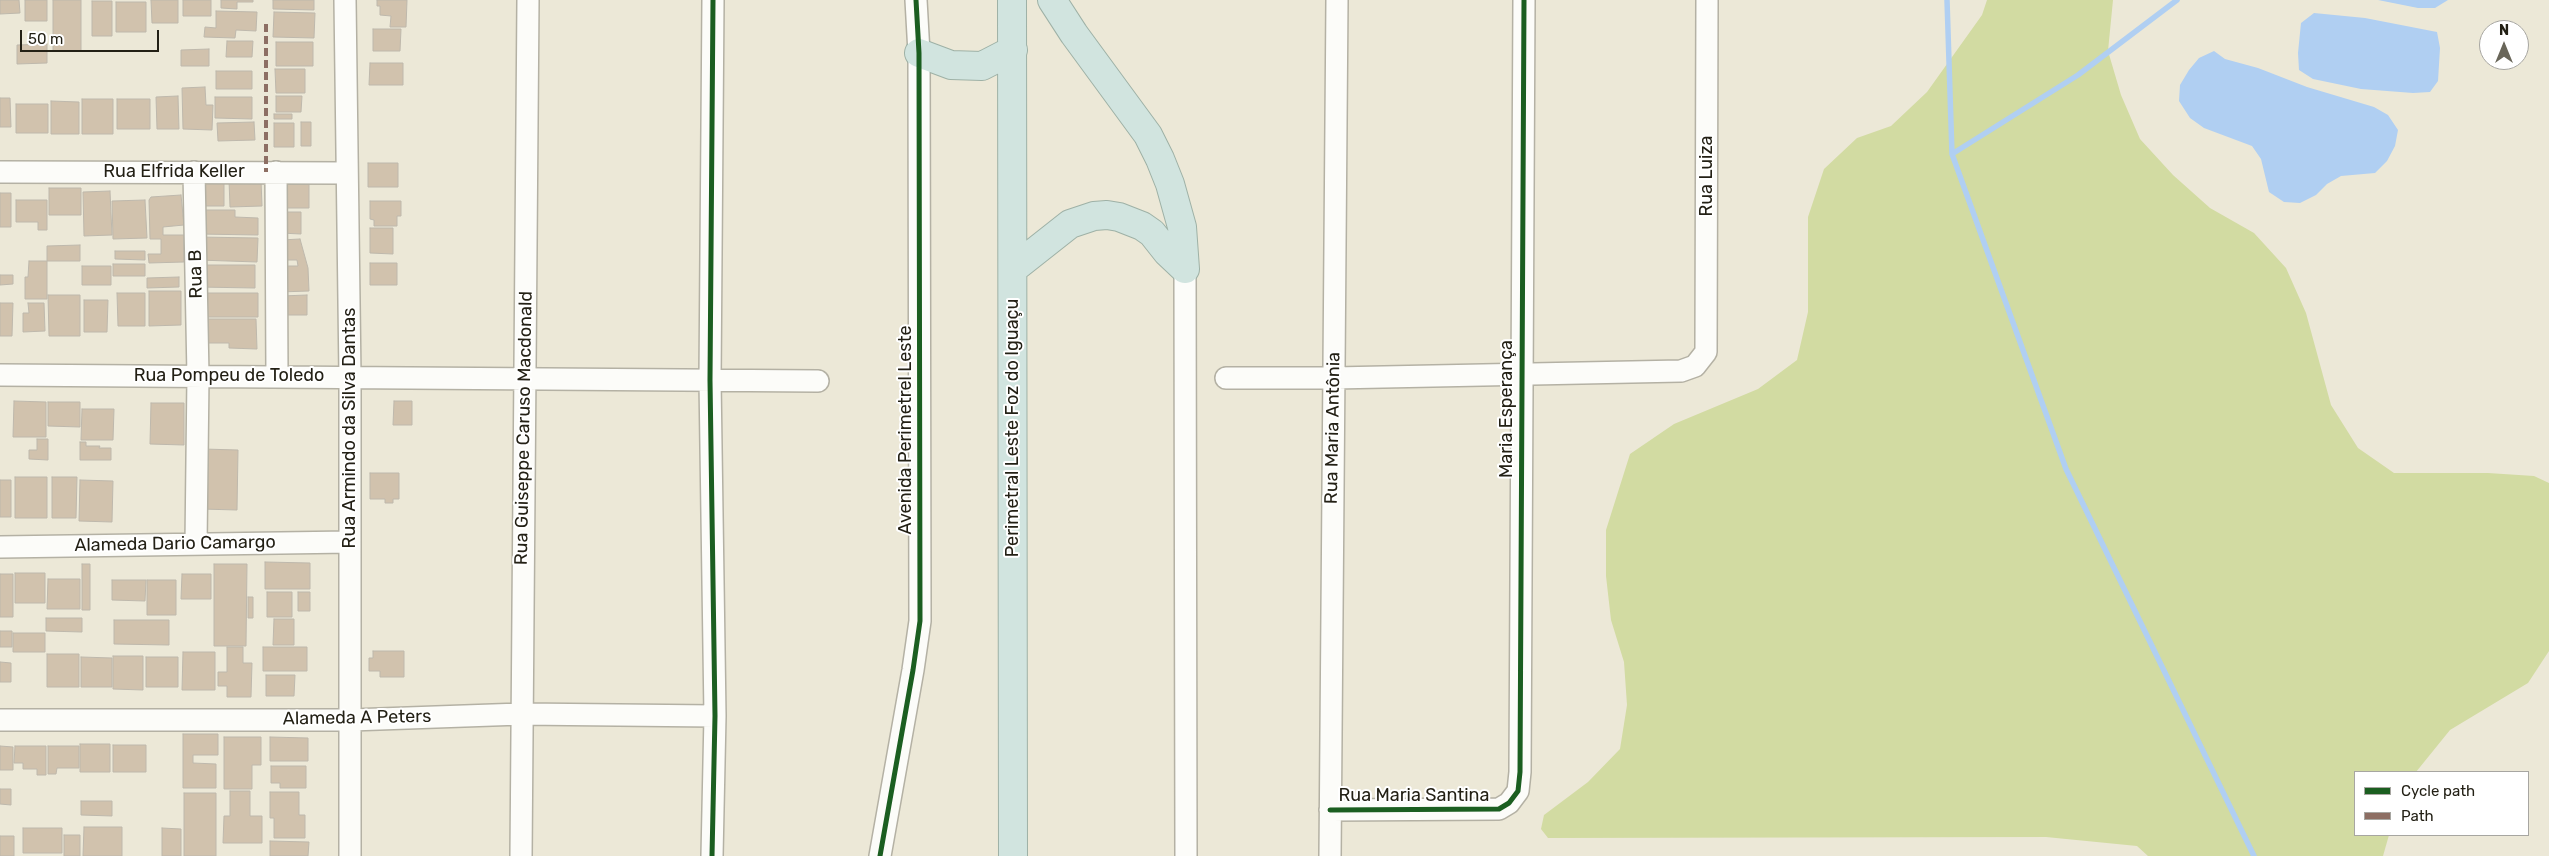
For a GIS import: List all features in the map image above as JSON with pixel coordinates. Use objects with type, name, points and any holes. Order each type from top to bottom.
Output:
[{"type":"highway","name":"Perimetral Leste Foz do Iguaçu","points":[[1012,0],[1013,856]]},
{"type":"highway","points":[[1052,0],[1074,34],[1148,136],[1160,159],[1170,184],[1182,227],[1185,269]]},
{"type":"highway","points":[[919,53],[951,65],[982,66],[1012,50]]},
{"type":"highway","points":[[1012,269],[1070,224],[1094,216],[1107,215],[1119,217],[1142,226],[1152,233],[1167,252],[1185,269]]},
{"type":"street","name":"Rua Armindo da Silva Dantas","points":[[345,0],[350,377],[350,856]]},
{"type":"street","name":"Rua Guiseppe Caruso Macdonald","points":[[521,856],[528,0]]},
{"type":"street","points":[[712,856],[715,716],[710,380],[713,0]]},
{"type":"street","name":"Avenida Perimetrel Leste","points":[[880,856],[920,621],[919,53],[916,0]]},
{"type":"street","name":"Rua Maria Antônia","points":[[1330,856],[1337,0]]},
{"type":"street","name":"Maria Esperança","points":[[1499,809],[1509,803],[1518,791],[1520,772],[1524,0]]},
{"type":"street","name":"Rua Luiza","points":[[1521,374],[1681,371],[1695,366],[1706,352],[1707,0]]},
{"type":"street","name":"Rua Elfrida Keller","points":[[0,172],[347,172]]},
{"type":"street","name":"Rua B","points":[[194,172],[198,376],[196,544]]},
{"type":"street","points":[[276,172],[277,377]]},
{"type":"street","points":[[1185,269],[1186,856]]},
{"type":"street","points":[[1226,378],[1521,374]]},
{"type":"street","name":"Rua Pompeu de Toledo","points":[[0,375],[818,381]]},
{"type":"street","name":"Alameda Dario Camargo","points":[[0,547],[350,542]]},
{"type":"street","name":"Alameda A Peters","points":[[0,720],[351,720],[521,714],[715,716]]},
{"type":"street","name":"Rua Maria Santina","points":[[1330,810],[1499,809]]},
{"type":"green space","points":[[1987,0],[2113,0],[2108,51],[2121,95],[2140,139],[2173,175],[2210,208],[2254,233],[2286,268],[2306,313],[2331,405],[2358,448],[2394,473],[2488,473],[2534,476],[2549,483],[2549,651],[2528,683],[2450,730],[2417,771],[2354,771],[2354,836],[2389,836],[2383,856],[2148,856],[2137,846],[2046,837],[1548,838],[1541,829],[1544,815],[1588,782],[1620,749],[1627,705],[1624,662],[1611,620],[1606,576],[1606,530],[1630,454],[1674,424],[1758,389],[1797,360],[1808,312],[1808,217],[1824,169],[1857,138],[1891,126],[1927,92],[1982,15]]},
{"type":"water","points":[[2378,0],[2448,0],[2435,8],[2418,8]]},
{"type":"water","points":[[2314,13],[2365,18],[2437,32],[2440,48],[2438,81],[2430,92],[2413,93],[2361,89],[2313,79],[2299,70],[2298,53],[2301,23]]},
{"type":"water","points":[[2214,51],[2225,59],[2258,68],[2307,87],[2374,107],[2388,115],[2398,130],[2395,146],[2387,161],[2375,173],[2341,176],[2327,184],[2316,195],[2300,203],[2284,202],[2269,192],[2261,159],[2252,146],[2204,128],[2190,118],[2179,101],[2180,85],[2189,70],[2199,58]]},
{"type":"building","points":[[0,0],[19,0],[20,13],[0,14]]},
{"type":"building","points":[[25,0],[47,0],[47,21],[25,21]]},
{"type":"building","points":[[53,0],[81,0],[81,51],[53,51]]},
{"type":"building","points":[[151,0],[178,0],[178,23],[152,23]]},
{"type":"building","points":[[183,0],[211,0],[211,16],[183,16]]},
{"type":"building","points":[[221,0],[253,0],[253,2],[237,2],[237,9],[221,8]]},
{"type":"building","points":[[273,0],[314,0],[314,10],[273,9]]},
{"type":"building","points":[[377,0],[407,0],[406,27],[390,27],[391,16],[380,15],[380,6],[377,6]]},
{"type":"building","points":[[92,1],[112,1],[112,36],[92,36]]},
{"type":"building","points":[[116,2],[146,2],[146,32],[116,32]]},
{"type":"building","points":[[216,11],[257,12],[256,31],[236,30],[235,38],[204,37],[205,27],[216,28]]},
{"type":"building","points":[[274,12],[315,13],[314,38],[273,37]]},
{"type":"building","points":[[373,29],[401,29],[400,51],[373,51]]},
{"type":"building","points":[[227,41],[253,41],[252,57],[226,57]]},
{"type":"building","points":[[276,42],[313,42],[313,66],[276,66]]},
{"type":"building","points":[[47,44],[47,63],[17,64],[17,45]]},
{"type":"building","points":[[209,49],[209,66],[181,66],[181,50]]},
{"type":"building","points":[[370,63],[403,63],[403,85],[369,85]]},
{"type":"building","points":[[275,69],[305,69],[305,93],[276,93]]},
{"type":"building","points":[[216,71],[252,71],[252,89],[216,89]]},
{"type":"building","points":[[205,87],[206,105],[213,105],[212,130],[183,129],[182,88]]},
{"type":"building","points":[[178,96],[179,129],[157,129],[156,97]]},
{"type":"building","points":[[276,96],[302,96],[301,112],[276,112]]},
{"type":"building","points":[[215,97],[252,97],[252,119],[215,118]]},
{"type":"building","points":[[0,98],[10,98],[11,127],[0,127]]},
{"type":"building","points":[[82,99],[113,99],[113,134],[82,134]]},
{"type":"building","points":[[117,99],[150,99],[150,129],[117,129]]},
{"type":"building","points":[[51,101],[79,102],[79,134],[51,134]]},
{"type":"building","points":[[16,104],[48,104],[48,133],[16,133]]},
{"type":"building","points":[[274,114],[292,114],[292,119],[274,119]]},
{"type":"building","points":[[254,122],[255,140],[218,141],[217,123]]},
{"type":"building","points":[[301,122],[311,122],[311,146],[301,146]]},
{"type":"building","points":[[274,123],[294,123],[294,147],[274,147]]},
{"type":"building","points":[[368,163],[398,163],[398,187],[368,187]]},
{"type":"building","points":[[195,180],[224,180],[224,206],[195,206]]},
{"type":"building","points":[[229,180],[261,180],[262,206],[230,207]]},
{"type":"building","points":[[281,184],[309,184],[309,208],[281,208]]},
{"type":"building","points":[[49,188],[81,188],[81,215],[49,215]]},
{"type":"building","points":[[110,191],[112,235],[84,236],[83,192]]},
{"type":"building","points":[[0,193],[11,193],[11,227],[0,227]]},
{"type":"building","points":[[181,195],[184,225],[163,227],[163,235],[184,235],[184,262],[149,263],[148,254],[161,254],[161,239],[150,239],[149,200],[151,197]]},
{"type":"building","points":[[16,200],[47,200],[47,230],[38,230],[38,222],[16,222]]},
{"type":"building","points":[[145,200],[147,238],[113,239],[112,201]]},
{"type":"building","points":[[370,201],[401,201],[401,216],[397,216],[397,226],[374,226],[374,220],[370,219]]},
{"type":"building","points":[[199,210],[235,210],[235,217],[258,218],[258,235],[198,234]]},
{"type":"building","points":[[281,212],[301,212],[301,234],[280,233]]},
{"type":"building","points":[[370,228],[393,228],[393,254],[370,253]]},
{"type":"building","points":[[198,237],[258,238],[257,262],[198,260]]},
{"type":"building","points":[[300,239],[308,268],[309,291],[279,292],[279,266],[298,266],[297,260],[281,260],[281,240]]},
{"type":"building","points":[[80,245],[80,261],[47,261],[47,246]]},
{"type":"building","points":[[115,251],[145,251],[145,260],[115,259]]},
{"type":"building","points":[[29,261],[47,261],[47,299],[25,299],[25,277],[28,277]]},
{"type":"building","points":[[370,263],[397,263],[397,285],[370,285]]},
{"type":"building","points":[[113,264],[145,264],[145,276],[113,276]]},
{"type":"building","points":[[198,265],[255,265],[255,288],[198,287]]},
{"type":"building","points":[[82,266],[111,266],[111,285],[82,285]]},
{"type":"building","points":[[0,275],[13,275],[13,284],[0,285]]},
{"type":"building","points":[[179,277],[179,287],[147,288],[147,278]]},
{"type":"building","points":[[149,291],[181,291],[181,325],[149,326]]},
{"type":"building","points":[[117,293],[145,293],[145,326],[118,326]]},
{"type":"building","points":[[198,293],[258,293],[258,317],[198,317]]},
{"type":"building","points":[[48,295],[80,295],[80,336],[49,336]]},
{"type":"building","points":[[307,295],[307,315],[281,315],[281,296]]},
{"type":"building","points":[[84,300],[108,300],[107,332],[84,332]]},
{"type":"building","points":[[0,303],[13,303],[12,336],[0,336]]},
{"type":"building","points":[[28,303],[44,303],[45,331],[23,332],[23,313],[29,313]]},
{"type":"building","points":[[199,319],[256,319],[257,349],[229,348],[229,343],[199,343]]},
{"type":"building","points":[[14,401],[46,402],[46,437],[13,437]]},
{"type":"building","points":[[394,401],[412,401],[412,425],[393,425]]},
{"type":"building","points":[[48,402],[80,402],[80,427],[48,426]]},
{"type":"building","points":[[151,403],[184,403],[184,445],[150,444]]},
{"type":"building","points":[[82,409],[114,409],[113,440],[81,440]]},
{"type":"building","points":[[37,439],[48,439],[48,460],[29,459],[29,450],[37,450]]},
{"type":"building","points":[[80,442],[86,442],[86,446],[111,448],[111,460],[80,460]]},
{"type":"building","points":[[203,449],[238,450],[237,510],[201,509]]},
{"type":"building","points":[[370,473],[399,473],[399,499],[393,499],[393,503],[385,503],[385,499],[370,499]]},
{"type":"building","points":[[15,477],[47,477],[47,518],[15,518]]},
{"type":"building","points":[[52,477],[77,477],[76,518],[52,518]]},
{"type":"building","points":[[0,480],[11,480],[11,517],[0,517]]},
{"type":"building","points":[[80,480],[113,481],[112,522],[79,521]]},
{"type":"building","points":[[265,562],[310,563],[310,589],[265,589]]},
{"type":"building","points":[[82,564],[90,564],[90,610],[82,610]]},
{"type":"building","points":[[214,564],[247,564],[246,646],[214,646]]},
{"type":"building","points":[[15,573],[45,573],[45,603],[15,603]]},
{"type":"building","points":[[0,574],[13,574],[13,617],[0,617]]},
{"type":"building","points":[[182,574],[211,574],[211,599],[181,599]]},
{"type":"building","points":[[48,579],[80,579],[80,609],[47,609]]},
{"type":"building","points":[[112,580],[146,580],[145,601],[112,600]]},
{"type":"building","points":[[147,580],[176,580],[176,615],[147,615]]},
{"type":"building","points":[[267,592],[292,592],[292,617],[267,617]]},
{"type":"building","points":[[298,592],[310,592],[310,611],[298,611]]},
{"type":"building","points":[[248,597],[253,597],[253,618],[248,618]]},
{"type":"building","points":[[46,618],[82,618],[82,632],[46,631]]},
{"type":"building","points":[[274,619],[294,619],[294,645],[273,645]]},
{"type":"building","points":[[114,620],[169,620],[169,645],[114,644]]},
{"type":"building","points":[[0,631],[12,631],[12,647],[0,647]]},
{"type":"building","points":[[13,633],[45,633],[45,652],[13,652]]},
{"type":"building","points":[[227,647],[243,647],[243,663],[252,663],[251,697],[227,697],[227,686],[218,686],[218,672],[227,672]]},
{"type":"building","points":[[263,647],[307,647],[307,671],[263,671]]},
{"type":"building","points":[[373,651],[404,651],[404,677],[380,677],[380,671],[369,671],[369,658],[373,658]]},
{"type":"building","points":[[183,652],[215,652],[215,690],[182,690]]},
{"type":"building","points":[[47,654],[79,654],[79,687],[47,687]]},
{"type":"building","points":[[113,656],[143,656],[143,690],[113,689]]},
{"type":"building","points":[[81,657],[112,658],[112,687],[81,687]]},
{"type":"building","points":[[146,657],[178,657],[178,687],[146,687]]},
{"type":"building","points":[[0,662],[11,663],[11,682],[0,682]]},
{"type":"building","points":[[266,675],[295,675],[294,696],[266,696]]},
{"type":"building","points":[[183,734],[218,734],[218,755],[193,755],[193,763],[216,764],[216,788],[183,788]]},
{"type":"building","points":[[224,737],[261,737],[261,765],[252,765],[252,789],[224,789]]},
{"type":"building","points":[[270,737],[308,738],[308,761],[270,761]]},
{"type":"building","points":[[80,744],[110,744],[110,772],[80,772]]},
{"type":"building","points":[[113,745],[146,745],[146,772],[113,772]]},
{"type":"building","points":[[0,746],[13,747],[13,770],[0,770]]},
{"type":"building","points":[[15,746],[46,746],[46,775],[37,775],[37,769],[23,769],[23,763],[14,763]]},
{"type":"building","points":[[48,746],[79,746],[79,768],[57,768],[56,774],[48,774]]},
{"type":"building","points":[[271,766],[306,766],[306,788],[280,788],[280,783],[271,783]]},
{"type":"building","points":[[0,789],[11,789],[11,805],[0,804]]},
{"type":"building","points":[[230,791],[250,791],[250,816],[262,816],[262,843],[223,843],[224,816],[230,816]]},
{"type":"building","points":[[270,792],[299,792],[299,815],[305,815],[305,838],[274,838],[274,818],[270,818]]},
{"type":"building","points":[[184,793],[216,793],[216,856],[184,856]]},
{"type":"building","points":[[81,801],[112,801],[112,816],[81,815]]},
{"type":"building","points":[[84,827],[122,827],[122,856],[83,856]]},
{"type":"building","points":[[23,828],[62,828],[62,853],[23,853]]},
{"type":"building","points":[[162,828],[181,829],[181,856],[162,856]]},
{"type":"building","points":[[64,835],[80,835],[80,856],[64,856]]},
{"type":"building","points":[[0,836],[14,836],[14,856],[0,856]]},
{"type":"building","points":[[270,841],[309,842],[308,856],[270,856]]},
{"type":"waterway","points":[[1947,0],[1952,154],[2066,469],[2254,856]]},
{"type":"waterway","points":[[1952,154],[2078,75],[2177,0]]},
{"type":"marked path","points":[[266,24],[266,172]]},
{"type":"cycle path","points":[[712,856],[715,716],[710,380],[713,0]]},
{"type":"cycle path","points":[[880,856],[920,621],[919,53],[916,0]]},
{"type":"cycle path","points":[[1330,810],[1499,809],[1509,803],[1518,791],[1520,772],[1524,0]]}]
